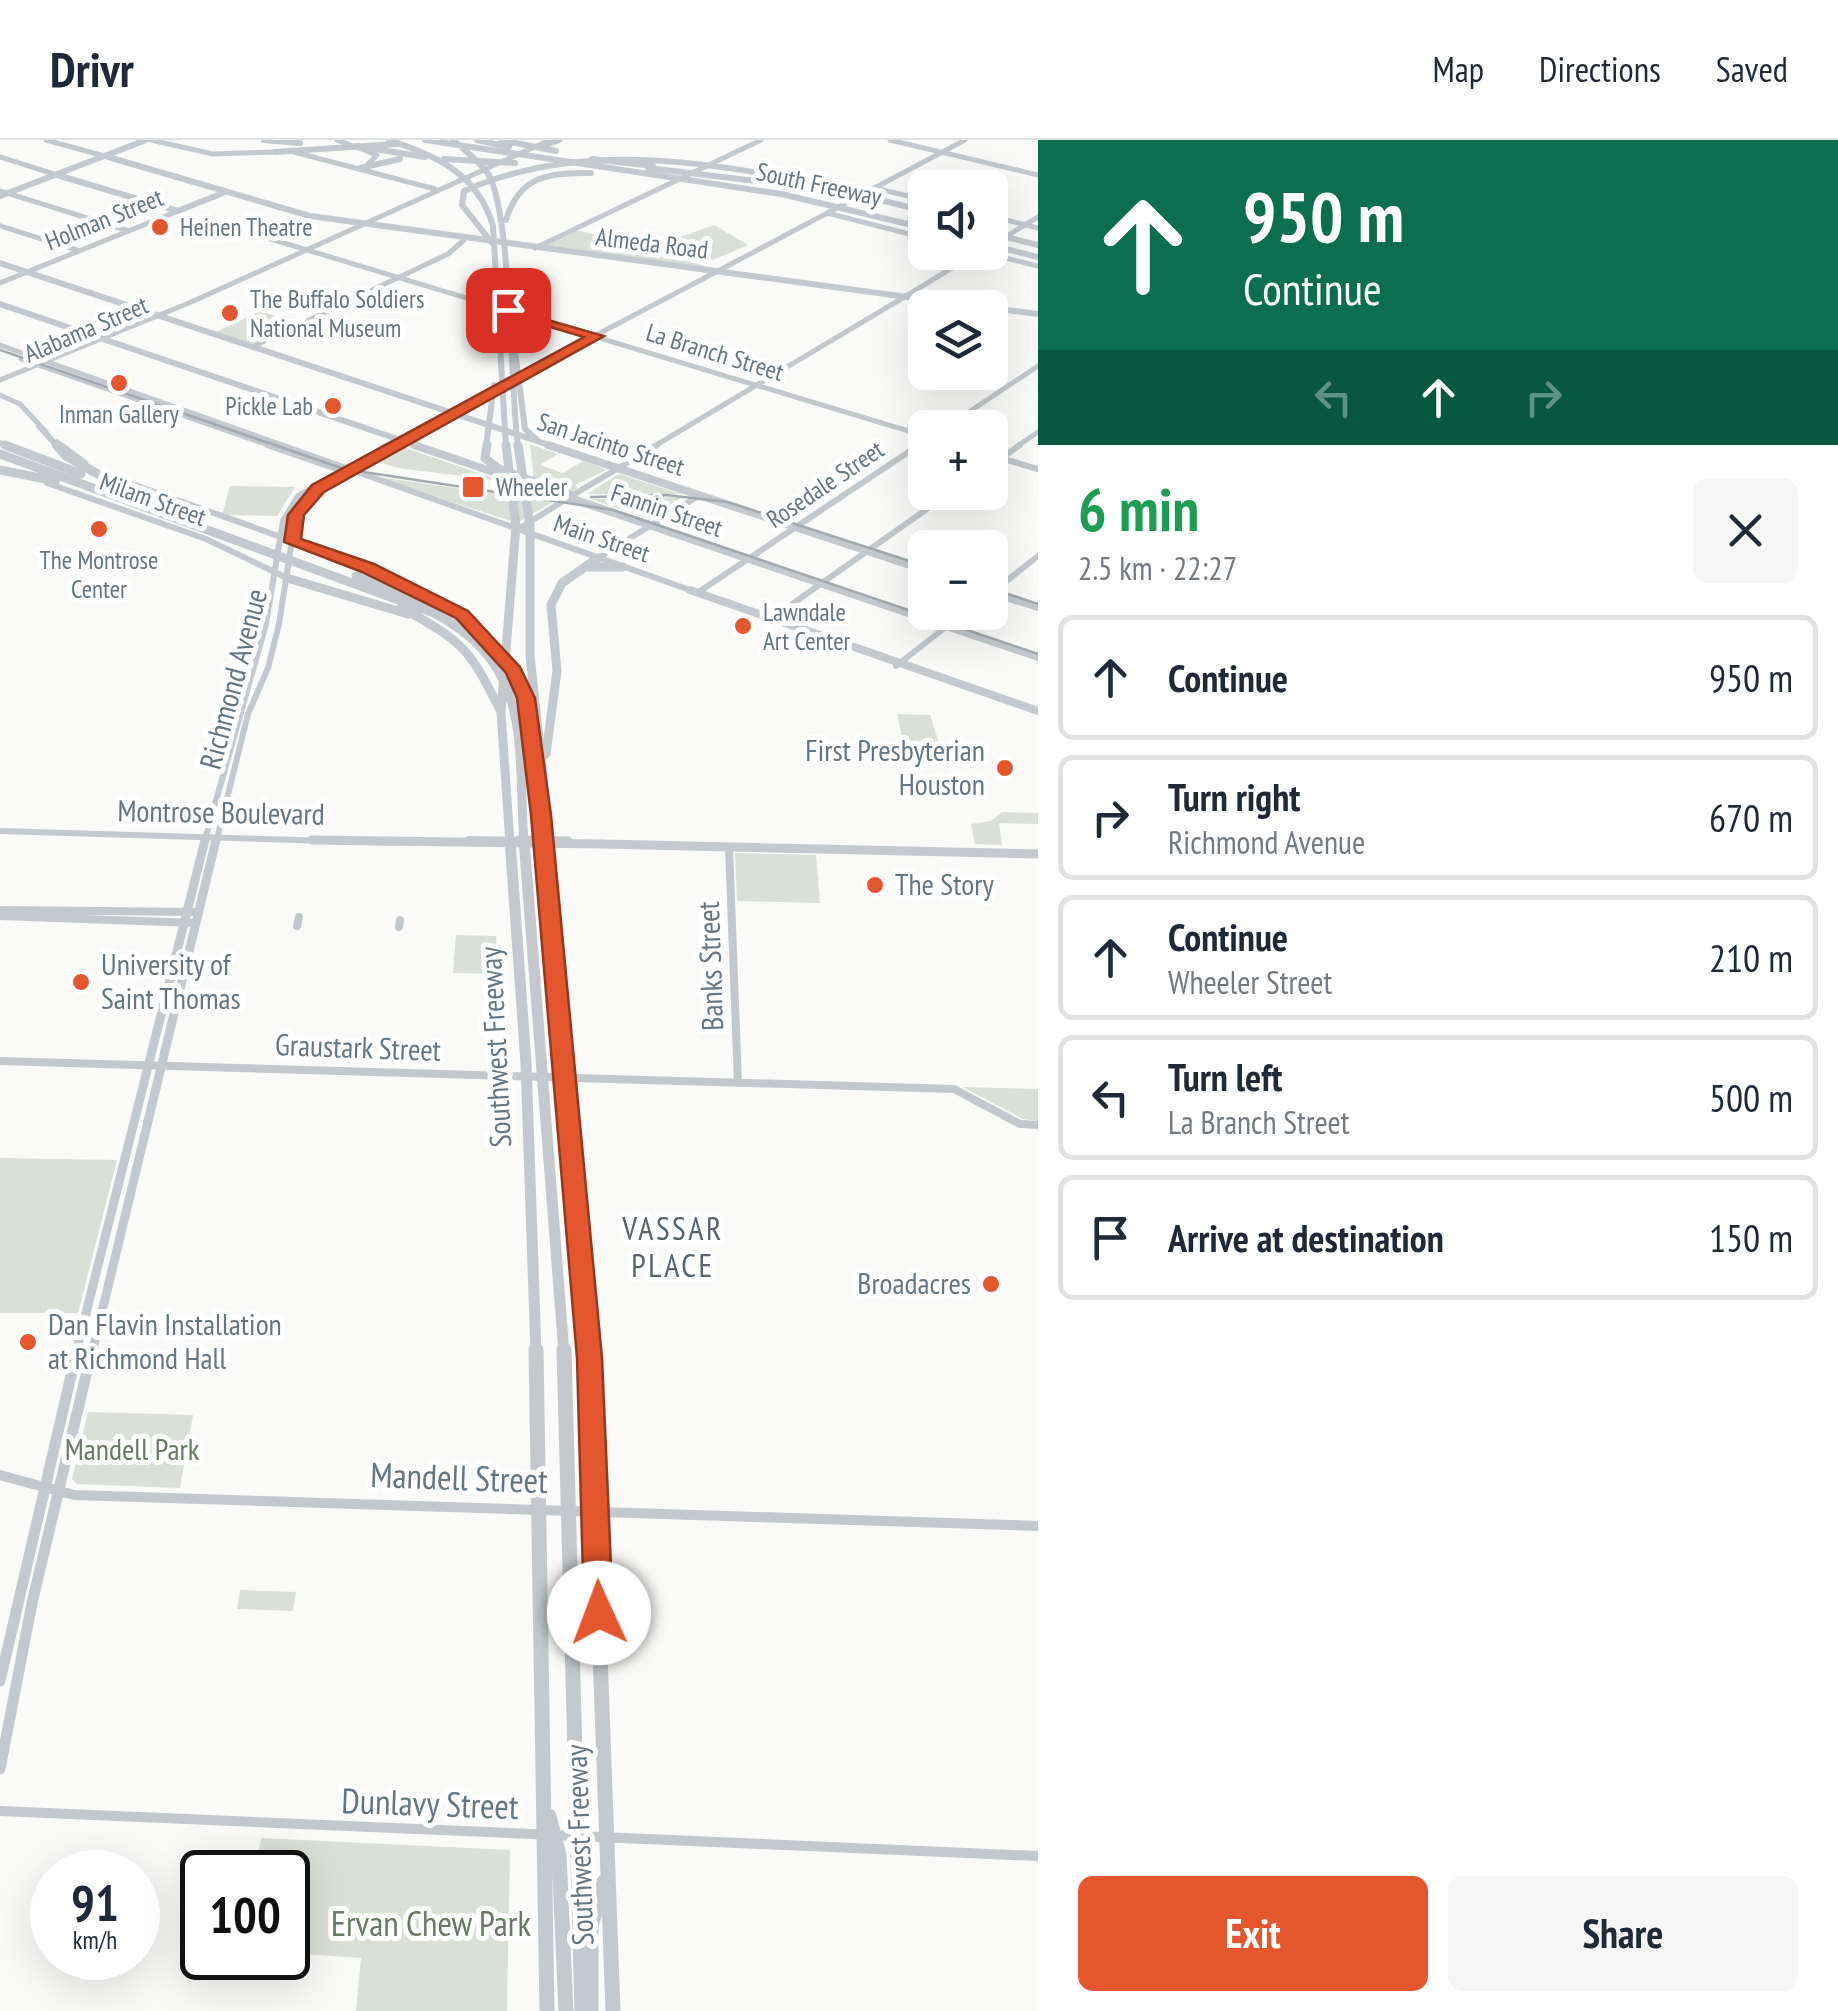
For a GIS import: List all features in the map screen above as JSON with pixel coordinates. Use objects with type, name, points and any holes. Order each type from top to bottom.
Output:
[{"type":"highway","points":[[264,140],[346,140]]},
{"type":"highway","points":[[389,140],[442,160],[469,179],[485,199],[490,236]]},
{"type":"highway","points":[[425,140],[516,150]]},
{"type":"highway","points":[[444,140],[547,155],[747,173],[908,210]]},
{"type":"highway","name":"Southwest Freeway","points":[[453,140],[488,172],[504,235],[511,399],[530,526],[527,717],[543,778],[541,815],[590,1358],[614,2011]]},
{"type":"highway","points":[[477,140],[655,178]]},
{"type":"highway","points":[[503,140],[516,150]]},
{"type":"highway","points":[[275,152],[336,142],[516,150],[531,146],[547,155],[681,168]]},
{"type":"highway","points":[[356,143],[411,157],[529,164],[655,178]]},
{"type":"highway","points":[[356,143],[498,163]]},
{"type":"highway","points":[[490,236],[461,198],[474,183],[512,166],[564,152],[612,152],[835,191]]},
{"type":"highway","points":[[360,168],[411,157]]},
{"type":"highway","points":[[718,170],[835,191]]},
{"type":"highway","points":[[504,235],[513,192],[530,180],[576,173],[655,178]]},
{"type":"highway","name":"South Freeway","points":[[655,178],[704,182],[820,202],[908,224]]},
{"type":"highway","points":[[1008,234],[1033,240]]},
{"type":"highway","name":"Southwest Freeway","points":[[490,236],[494,246],[498,356],[516,526],[515,566],[504,629],[501,712],[529,1136],[547,2011]]},
{"type":"highway","points":[[1008,250],[1038,257]]},
{"type":"highway","points":[[509,318],[524,420],[529,434],[538,441]]},
{"type":"highway","points":[[498,356],[483,454],[492,466],[574,499]]},
{"type":"highway","points":[[39,426],[66,456],[131,494]]},
{"type":"highway","points":[[1,449],[274,548],[432,623],[472,654],[501,712]]},
{"type":"highway","points":[[1,449],[177,517],[274,548]]},
{"type":"highway","points":[[1,449],[77,485],[274,548]]},
{"type":"highway","points":[[1,449],[177,517]]},
{"type":"highway","points":[[0,472],[77,485]]},
{"type":"highway","points":[[312,548],[389,577],[484,633],[514,671],[527,717],[541,815]]},
{"type":"highway","points":[[543,778],[557,671],[551,606],[562,584],[598,558]]},
{"type":"highway","points":[[298,561],[456,617]]},
{"type":"highway","points":[[298,561],[388,586],[456,617],[505,674],[527,717],[569,1419],[582,2011]]},
{"type":"highway","points":[[578,569],[623,567]]},
{"type":"highway","points":[[282,576],[432,623]]},
{"type":"highway","points":[[543,1792],[559,1855],[566,2011]]},
{"type":"highway","points":[[591,2011],[591,1926],[607,1872]]},
{"type":"main road","points":[[2,194],[151,140],[196,152],[275,152]]},
{"type":"main road","points":[[535,248],[760,140]]},
{"type":"main road","points":[[890,140],[1038,175]]},
{"type":"main road","points":[[336,142],[356,143],[378,157],[360,168]]},
{"type":"main road","name":"Almeda Road","points":[[104,157],[310,216],[464,240],[906,296]]},
{"type":"main road","points":[[58,175],[178,211]]},
{"type":"main road","points":[[874,188],[908,196]]},
{"type":"main road","name":"Holman Street","points":[[178,211],[224,193]]},
{"type":"main road","points":[[827,213],[908,234]]},
{"type":"main road","points":[[1008,234],[1038,217]]},
{"type":"main road","points":[[1008,221],[1038,228]]},
{"type":"main road","points":[[1008,259],[1038,266]]},
{"type":"main road","name":"San Jacinto Street","points":[[0,263],[908,564]]},
{"type":"main road","points":[[906,296],[950,270]]},
{"type":"main road","points":[[345,471],[716,272]]},
{"type":"main road","name":"Fannin Street","points":[[0,304],[908,613]]},
{"type":"main road","name":"Almeda Road","points":[[1008,310],[1038,314]]},
{"type":"main road","name":"Main Street","points":[[0,348],[1038,714]]},
{"type":"main road","points":[[0,394],[20,404],[39,426],[106,475],[274,548],[292,542],[312,548]]},
{"type":"main road","name":"Richmond Avenue","points":[[0,1681],[42,1489],[162,1065],[206,835],[292,542],[296,515],[303,503],[345,471]]},
{"type":"main road","name":"Richmond Avenue","points":[[0,1769],[138,1140],[150,1065],[218,836],[248,714],[268,668],[282,576],[274,548],[294,500],[345,471]]},
{"type":"main road","name":"Milam Street","points":[[0,472],[60,486],[187,532],[282,576]]},
{"type":"main road","points":[[598,558],[700,495]]},
{"type":"main road","points":[[516,530],[574,499]]},
{"type":"main road","points":[[1008,579],[1038,556]]},
{"type":"main road","points":[[1008,598],[1038,608]]},
{"type":"main road","points":[[898,664],[942,630]]},
{"type":"main road","name":"Fannin Street","points":[[959,630],[1038,657]]},
{"type":"main road","name":"Montrose Boulevard","points":[[0,831],[1038,854]]},
{"type":"street","points":[[46,140],[104,157]]},
{"type":"street","points":[[498,163],[550,140]]},
{"type":"street","points":[[498,163],[560,140]]},
{"type":"street","points":[[716,272],[965,140]]},
{"type":"street","points":[[275,152],[314,156],[439,190]]},
{"type":"street","points":[[0,158],[58,175]]},
{"type":"street","name":"Alabama Street","points":[[0,382],[185,304],[498,163]]},
{"type":"street","points":[[2,194],[129,230]]},
{"type":"street","name":"Holman Street","points":[[0,283],[178,211]]},
{"type":"street","points":[[0,226],[79,251]]},
{"type":"street","name":"La Branch Street","points":[[264,237],[908,433]]},
{"type":"street","points":[[252,347],[451,252],[464,240]]},
{"type":"street","points":[[574,499],[617,468],[906,296]]},
{"type":"street","points":[[972,410],[1038,366]]},
{"type":"street","points":[[1008,453],[1038,432]]},
{"type":"street","name":"Rosedale Street","points":[[694,592],[908,450]]},
{"type":"street","points":[[1008,460],[1038,470]]},
{"type":"street","points":[[771,619],[926,510]]},
{"type":"street","name":"Banks Street","points":[[729,847],[738,1084]]},
{"type":"street","points":[[0,913],[192,917]]},
{"type":"street","name":"Graustark Street","points":[[0,1061],[954,1088],[1020,1124],[1038,1125]]},
{"type":"street","name":"Mandell Street","points":[[0,1475],[58,1492],[1038,1526]]},
{"type":"street","name":"Dunlavy Street","points":[[0,1810],[1038,1856]]},
{"type":"green space","points":[[714,225],[748,245],[713,260],[664,243]]},
{"type":"green space","points":[[581,231],[712,268],[545,246]]},
{"type":"green space","points":[[260,311],[297,323],[252,344],[216,332]]},
{"type":"green space","points":[[530,444],[558,454],[540,465],[563,473],[583,461],[607,470],[575,485],[578,488],[572,492],[534,480]]},
{"type":"green space","points":[[400,447],[502,481],[398,468],[376,461]]},
{"type":"green space","points":[[619,474],[681,494],[587,494]]},
{"type":"green space","points":[[372,476],[553,502],[517,523]]},
{"type":"green space","points":[[230,486],[295,487],[277,516],[222,515]]},
{"type":"green space","points":[[682,497],[651,520],[591,499]]},
{"type":"green space","points":[[897,714],[930,715],[940,746],[904,745]]},
{"type":"green space","points":[[1002,812],[1038,813],[1038,824],[999,823],[1002,845],[975,844],[971,824],[991,821]]},
{"type":"green space","points":[[735,853],[816,855],[820,903],[737,901]]},
{"type":"green space","points":[[456,935],[496,936],[498,974],[453,973]]},
{"type":"green space","points":[[963,1087],[1038,1089],[1038,1121],[1023,1119]]},
{"type":"green space","points":[[0,1158],[117,1160],[78,1313],[0,1313]]},
{"type":"green space","name":"Mandell Park","points":[[88,1412],[193,1415],[180,1488],[77,1484],[72,1479]]},
{"type":"green space","points":[[240,1590],[296,1592],[293,1611],[237,1609]]},
{"type":"green space","name":"Ervan Chew Park","points":[[261,1838],[510,1850],[507,2011],[356,2011],[361,1958],[310,1955],[310,1850],[259,1850]]},
{"type":"tram line","points":[[0,350],[344,469],[613,510],[1038,654]]},
{"type":"tram line","points":[[591,497],[666,495],[727,502],[908,561]]},
{"type":"tram line","points":[[1008,594],[1038,604]]},
{"type":"place","name":"Heinen Theatre","points":[[160,227]]},
{"type":"place","name":"The Buffalo Soldiers National Museum","points":[[230,313]]},
{"type":"place","name":"Inman Gallery","points":[[119,383]]},
{"type":"place","name":"Pickle Lab","points":[[333,406]]},
{"type":"place","name":"Wheeler","points":[[473,487]]},
{"type":"place","name":"The Montrose Center","points":[[99,529]]},
{"type":"place","name":"Lawndale Art Center","points":[[743,626]]},
{"type":"place","name":"First Presbyterian Houston","points":[[1005,768]]},
{"type":"place","name":"The Story","points":[[875,885]]},
{"type":"place","name":"University of Saint Thomas","points":[[81,982]]},
{"type":"place","name":"Broadacres","points":[[991,1284]]},
{"type":"place","name":"Dan Flavin Installation at Richmond Hall","points":[[28,1342]]},
{"type":"district","name":"VASSAR PLACE","points":[[673,1248]]},
{"type":"route","points":[[508,310],[596,336],[318,489],[296,515],[292,542],[368,568],[462,614],[491,641],[514,671],[526,698],[536,801],[541,815],[590,1358],[599,1613]]}]
